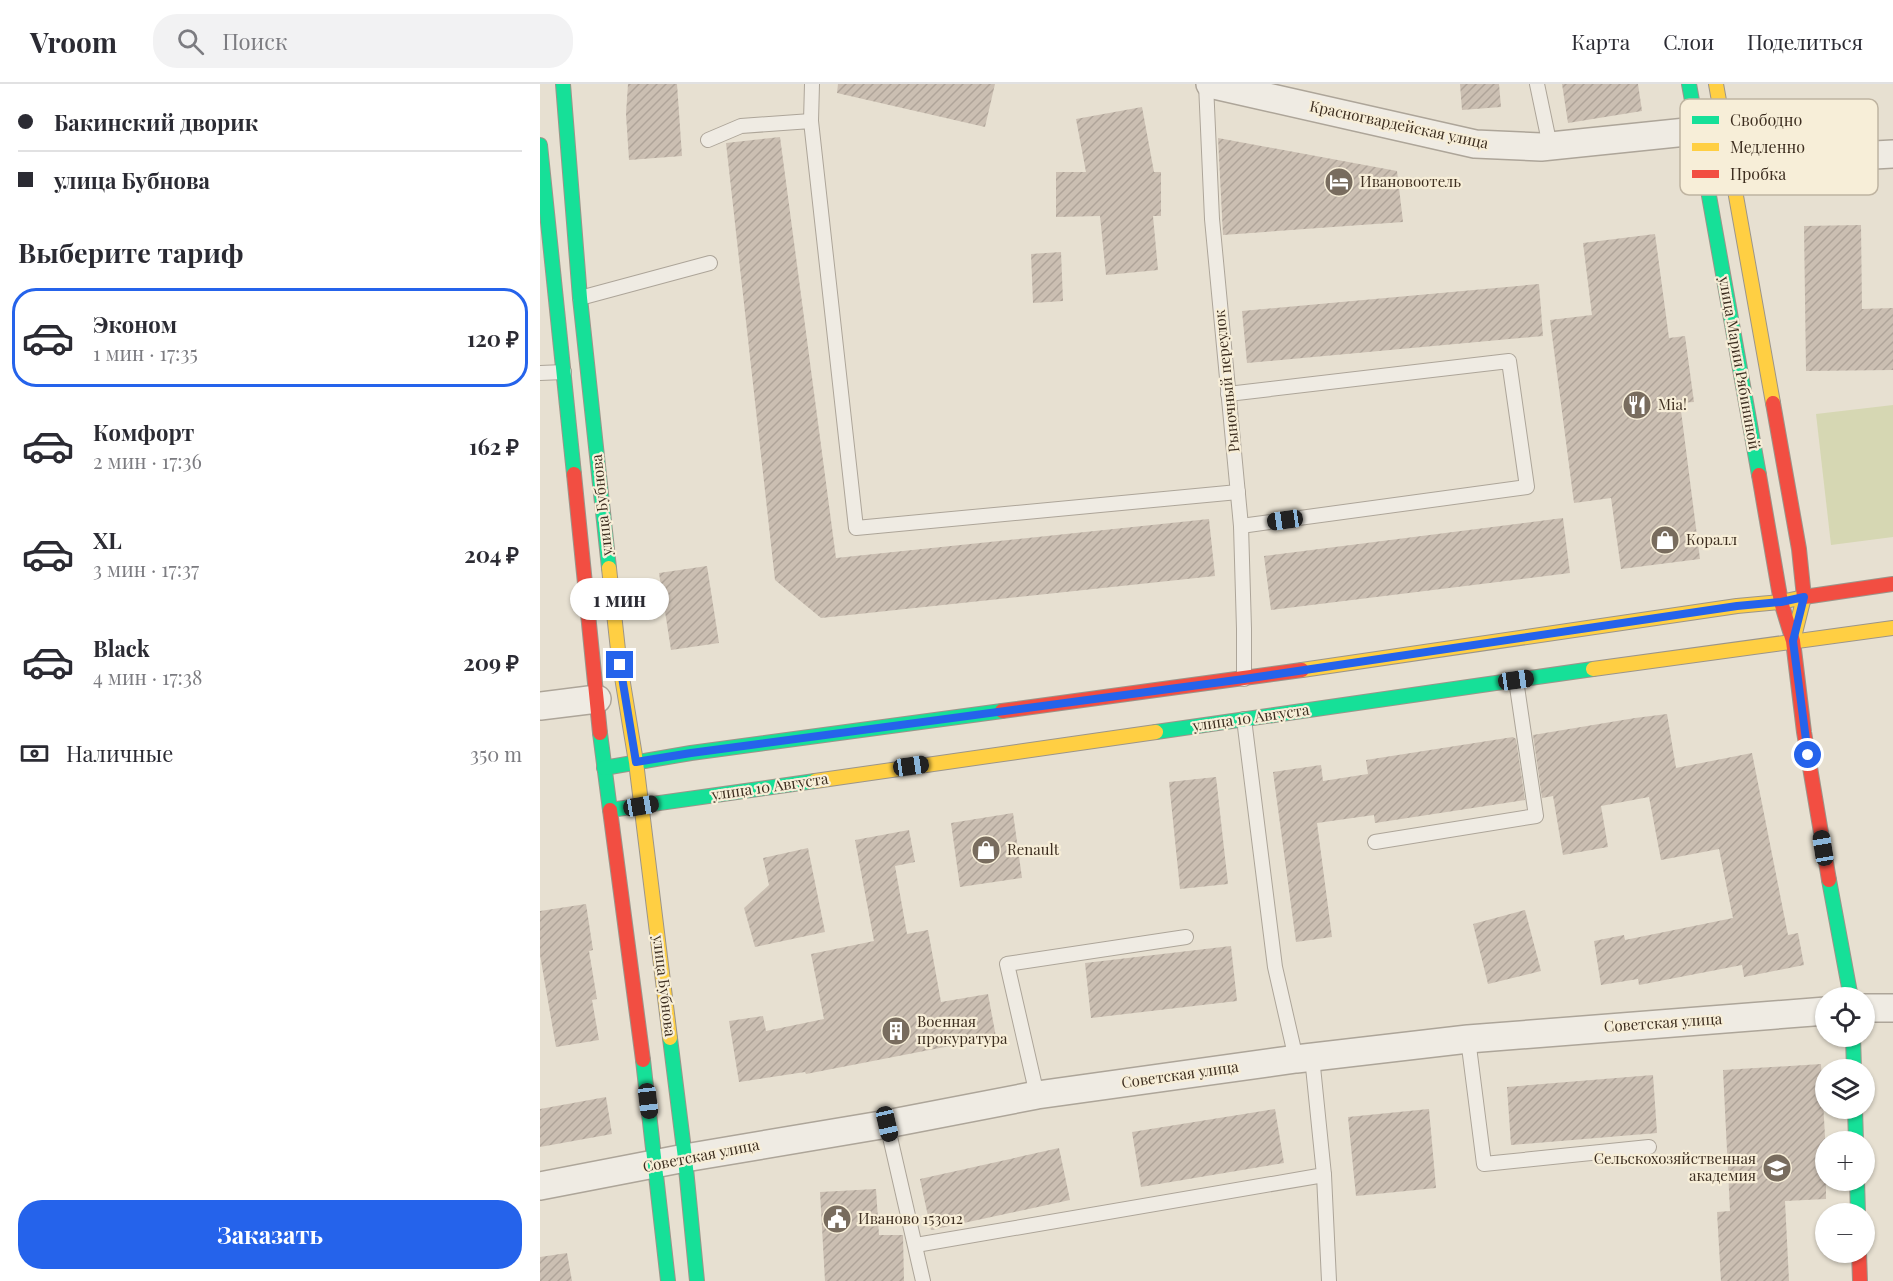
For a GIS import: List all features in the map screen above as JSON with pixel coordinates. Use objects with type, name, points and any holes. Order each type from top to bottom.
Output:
[{"type":"main road","name":"улица Бубнова","points":[[563,84],[580,298],[619,658],[636,762],[685,1158],[697,1281]]},
{"type":"main road","name":"улица Марии Рябининой","points":[[1689,84],[1691,99]]},
{"type":"main road","name":"улица Марии Рябининой","points":[[1716,84],[1719,99]]},
{"type":"main road","name":"улица Бубнова","points":[[540,145],[544,227],[564,372],[604,768],[656,1164],[668,1281]]},
{"type":"main road","name":"улица Марии Рябининой","points":[[1708,195],[1781,602],[1793,641],[1804,732],[1849,987]]},
{"type":"main road","name":"улица Марии Рябининой","points":[[1736,195],[1799,549],[1804,597],[1793,641]]},
{"type":"main road","points":[[604,768],[691,753],[1244,684],[1737,606],[1781,602],[1893,584]]},
{"type":"main road","name":"улица 10 Августа","points":[[610,810],[1244,714],[1516,680],[1893,628]]},
{"type":"main road","points":[[1859,1263],[1860,1281]]},
{"type":"street","name":"Красногвардейская улица","points":[[1208,84],[1475,144],[1550,146],[1680,133]]},
{"type":"street","points":[[1878,155],[1893,154]]},
{"type":"street","points":[[540,706],[597,699]]},
{"type":"street","points":[[1875,1008],[1893,1008]]},
{"type":"street","name":"Советская улица","points":[[540,1186],[1037,1095],[1304,1058],[1468,1039],[1815,1012]]},
{"type":"lane","points":[[812,84],[811,121],[856,528],[1238,492]]},
{"type":"lane","name":"Рыночный переулок","points":[[1208,84],[1212,219],[1241,526],[1244,684]]},
{"type":"lane","points":[[1537,84],[1550,146]]},
{"type":"lane","points":[[708,140],[741,126],[811,121]]},
{"type":"lane","points":[[580,298],[710,263]]},
{"type":"lane","points":[[1228,394],[1509,361],[1527,486],[1241,526]]},
{"type":"lane","points":[[540,373],[564,372]]},
{"type":"lane","points":[[1376,842],[1536,816],[1516,680]]},
{"type":"lane","points":[[1244,714],[1275,967],[1304,1058],[1324,1175],[1329,1281]]},
{"type":"lane","points":[[1037,1095],[1007,964],[1186,937]]},
{"type":"lane","points":[[1468,1039],[1484,1164],[1649,1148]]},
{"type":"lane","points":[[887,1124],[923,1281]]},
{"type":"lane","points":[[916,1245],[1324,1175]]},
{"type":"green space","points":[[1893,405],[1893,537],[1831,545],[1816,414]]},
{"type":"building","points":[[628,84],[677,84],[682,156],[629,160],[626,114]]},
{"type":"building","points":[[838,84],[995,84],[985,127],[837,93]]},
{"type":"building","points":[[1460,84],[1499,84],[1501,107],[1462,110]]},
{"type":"building","points":[[1562,84],[1638,84],[1642,111],[1568,123]]},
{"type":"building","points":[[1142,107],[1154,172],[1161,172],[1161,216],[1153,216],[1158,270],[1106,275],[1100,216],[1056,217],[1056,172],[1086,172],[1076,119]]},
{"type":"building","points":[[780,137],[836,558],[1209,519],[1215,576],[821,618],[775,580],[726,143]]},
{"type":"building","points":[[1218,138],[1397,171],[1403,222],[1223,235]]},
{"type":"building","points":[[1861,225],[1862,309],[1893,308],[1893,370],[1806,371],[1804,226]]},
{"type":"building","points":[[1655,234],[1669,338],[1685,336],[1694,402],[1680,403],[1700,559],[1621,569],[1611,498],[1574,503],[1550,320],[1592,315],[1583,243]]},
{"type":"building","points":[[1061,252],[1063,301],[1033,303],[1031,254]]},
{"type":"building","points":[[1539,284],[1543,336],[1247,363],[1242,311]]},
{"type":"building","points":[[1563,518],[1570,573],[1271,610],[1264,556]]},
{"type":"building","points":[[707,566],[719,643],[671,650],[659,573]]},
{"type":"building","points":[[1667,714],[1676,768],[1752,753],[1788,935],[1798,933],[1804,965],[1744,977],[1742,965],[1639,985],[1638,979],[1601,985],[1594,941],[1624,935],[1625,940],[1733,918],[1719,849],[1661,860],[1649,797],[1601,806],[1608,847],[1563,855],[1553,796],[1542,798],[1533,735]]},
{"type":"building","points":[[1513,737],[1516,739],[1525,800],[1375,823],[1374,815],[1317,823],[1332,937],[1296,942],[1273,772],[1321,765],[1323,781],[1368,774],[1366,760]]},
{"type":"building","points":[[1216,777],[1228,884],[1180,889],[1169,782]]},
{"type":"building","name":"Renault","points":[[1013,813],[1022,878],[960,887],[951,823]]},
{"type":"building","points":[[909,830],[915,862],[895,866],[907,934],[928,930],[941,1002],[988,994],[996,1037],[806,1074],[805,1072],[739,1082],[729,1021],[763,1016],[766,1031],[824,1019],[811,954],[874,941],[855,840]]},
{"type":"building","points":[[808,848],[825,932],[755,947],[744,908],[769,885],[763,858]]},
{"type":"building","points":[[586,904],[593,950],[589,951],[597,999],[592,1000],[599,1040],[556,1047],[540,955],[540,911]]},
{"type":"building","points":[[1525,910],[1541,971],[1488,984],[1473,924]]},
{"type":"building","points":[[1231,946],[1237,1001],[1091,1018],[1085,963]]},
{"type":"building","name":"Сельскохозяйственная академия","points":[[1815,1064],[1815,1119],[1824,1119],[1825,1131],[1815,1131],[1815,1191],[1826,1191],[1826,1199],[1785,1201],[1789,1281],[1721,1281],[1717,1212],[1730,1211],[1723,1070]]},
{"type":"building","points":[[1653,1075],[1657,1133],[1511,1145],[1507,1087]]},
{"type":"building","points":[[606,1097],[612,1134],[540,1147],[540,1109]]},
{"type":"building","points":[[1275,1109],[1284,1163],[1141,1187],[1132,1132]]},
{"type":"building","points":[[1429,1109],[1436,1188],[1356,1196],[1348,1117]]},
{"type":"building","points":[[1059,1148],[1070,1200],[931,1230],[920,1179]]},
{"type":"building","points":[[876,1189],[879,1235],[903,1235],[904,1281],[825,1281],[820,1192]]},
{"type":"building","points":[[567,1253],[572,1281],[540,1281],[540,1257]]},
{"type":"traffic: fast","points":[[563,84],[580,298],[609,568]]},
{"type":"traffic: fast","points":[[1689,84],[1692,99]]},
{"type":"traffic: fast","points":[[540,145],[574,474]]},
{"type":"traffic: fast","points":[[1709,195],[1759,475]]},
{"type":"traffic: fast","points":[[1156,732],[1593,669]]},
{"type":"traffic: fast","points":[[604,768],[691,753],[1002,711]]},
{"type":"traffic: fast","points":[[600,733],[610,810],[815,781]]},
{"type":"traffic: fast","points":[[1829,880],[1849,987]]},
{"type":"traffic: fast","points":[[670,1038],[697,1281]]},
{"type":"traffic: fast","points":[[1853,1047],[1854,1059]]},
{"type":"traffic: fast","points":[[643,1060],[668,1281]]},
{"type":"traffic: fast","points":[[1855,1119],[1856,1131]]},
{"type":"traffic: fast","points":[[1857,1191],[1858,1203]]},
{"type":"traffic: slow","points":[[1716,84],[1719,99]]},
{"type":"traffic: slow","points":[[1736,195],[1773,403]]},
{"type":"traffic: slow","points":[[609,568],[619,659],[636,762],[670,1038]]},
{"type":"traffic: slow","points":[[1302,670],[1804,597],[1793,641]]},
{"type":"traffic: slow","points":[[1593,669],[1893,628]]},
{"type":"traffic: slow","points":[[815,781],[1156,732]]},
{"type":"traffic: jam","points":[[1773,403],[1799,549],[1804,597],[1893,584]]},
{"type":"traffic: jam","points":[[574,474],[600,733]]},
{"type":"traffic: jam","points":[[1759,475],[1781,602],[1793,641],[1804,732],[1829,880]]},
{"type":"traffic: jam","points":[[1002,711],[1302,670]]},
{"type":"traffic: jam","points":[[610,810],[643,1060]]},
{"type":"traffic: jam","points":[[1859,1263],[1860,1281]]},
{"type":"place","name":"Ивановоотель","points":[[1339,182]]},
{"type":"place","name":"Mia!","points":[[1637,405]]},
{"type":"place","name":"Коралл","points":[[1665,540]]},
{"type":"place","name":"Renault","points":[[986,850]]},
{"type":"place","name":"Военная прокуратура","points":[[896,1031]]},
{"type":"place","name":"Сельскохозяйственная академия","points":[[1777,1168]]},
{"type":"place","name":"Иваново 153012","points":[[837,1219]]},
{"type":"route","points":[[620,665],[636,762],[1244,679],[1804,597],[1793,641],[1808,755]]}]
